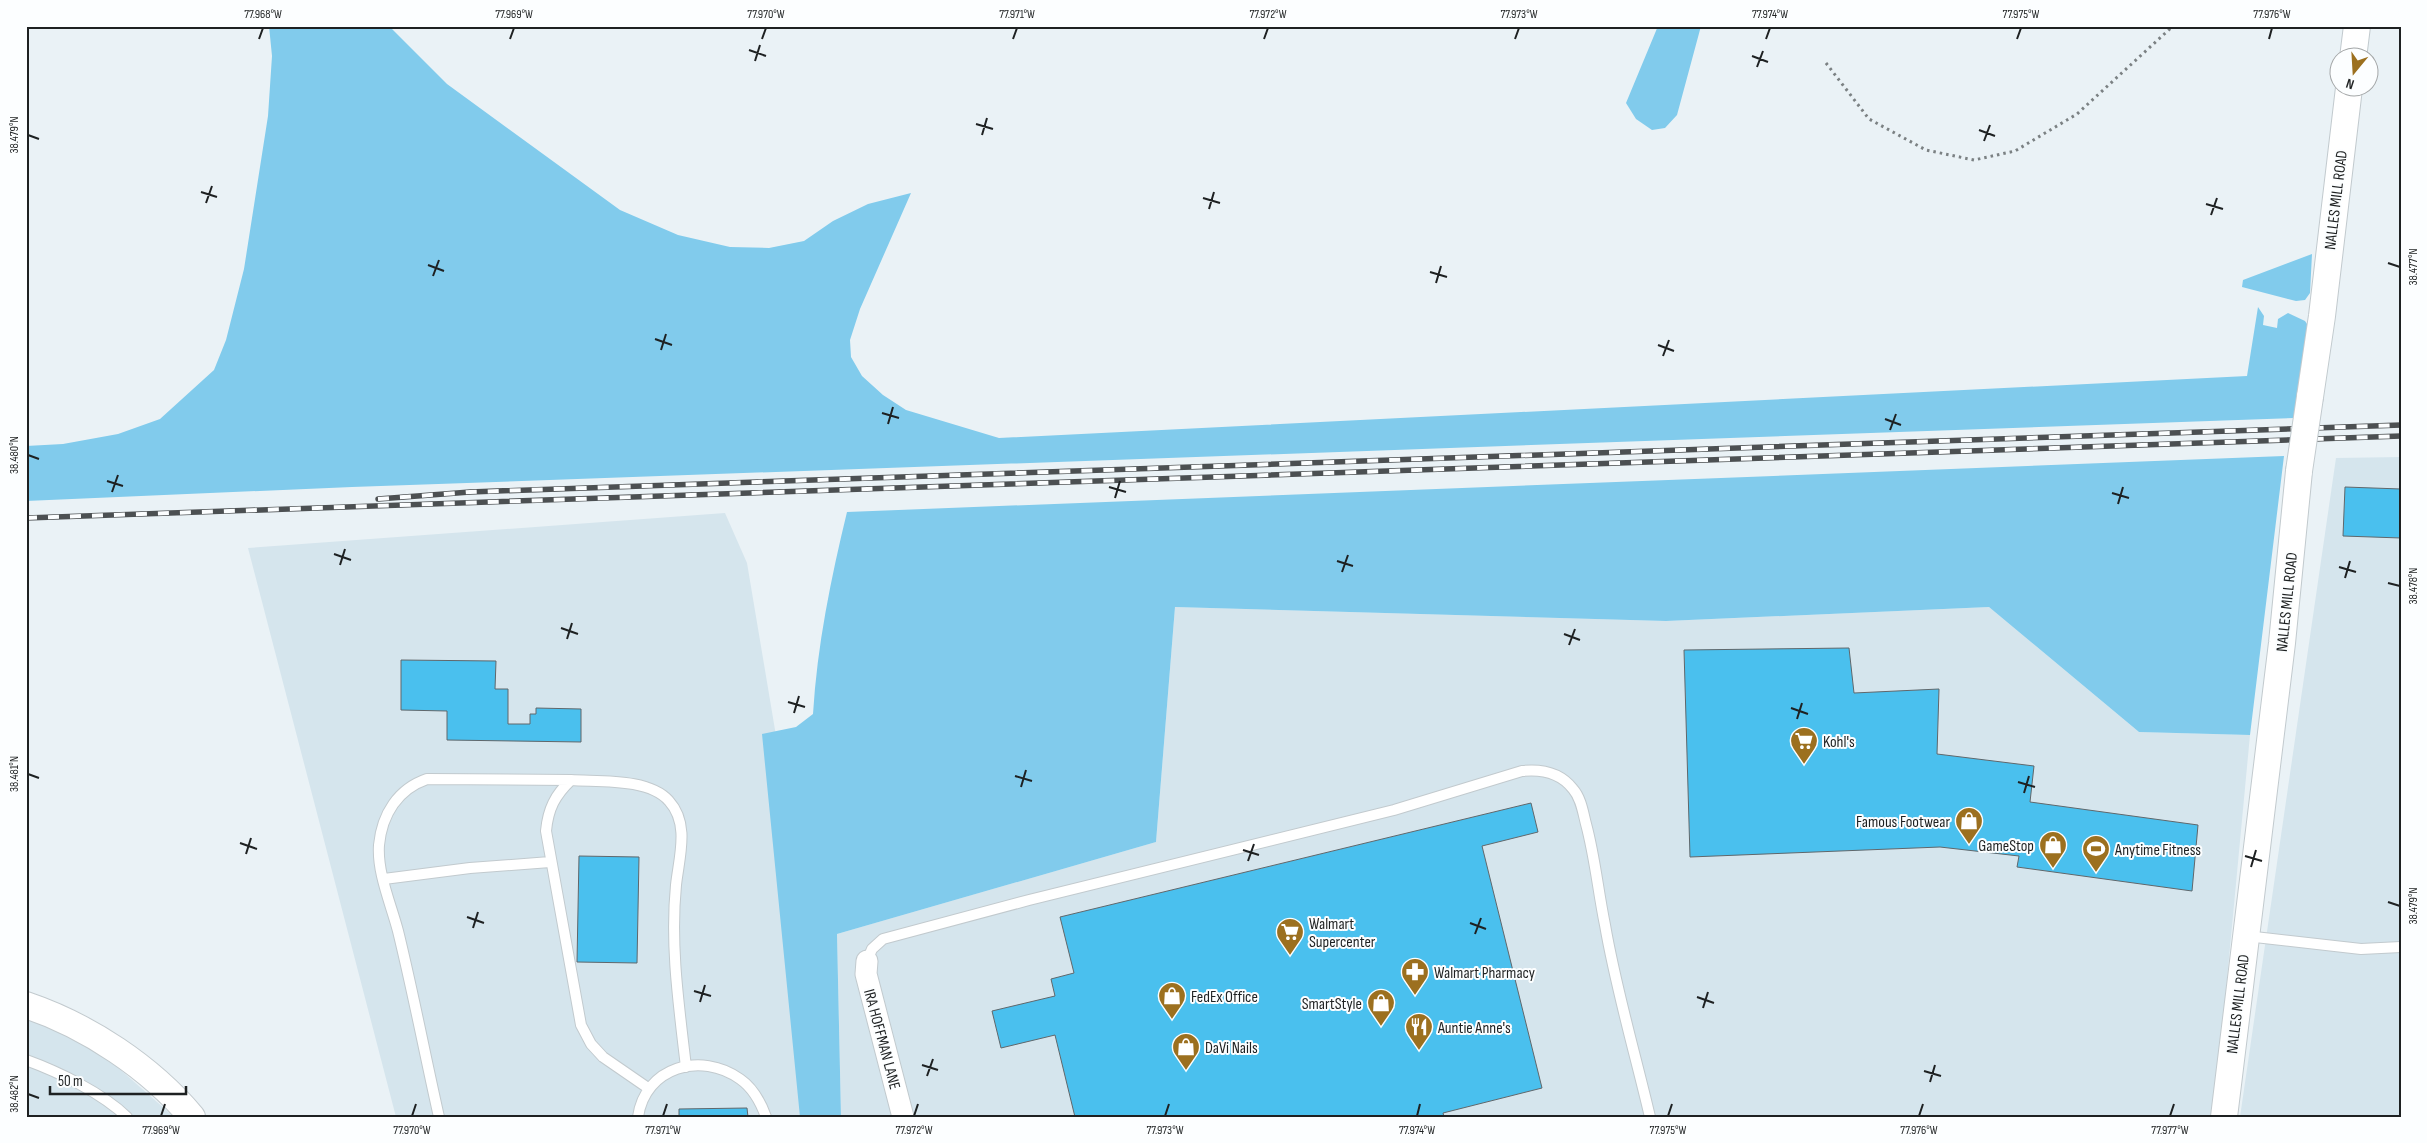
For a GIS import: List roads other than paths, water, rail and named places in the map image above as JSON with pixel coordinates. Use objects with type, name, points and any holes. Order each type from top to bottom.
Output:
[{"type":"street","points":[[2354,48],[2356,26]]},
{"type":"street","name":"NALLES MILL ROAD","points":[[2224,1117],[2282,644],[2299,471],[2322,316],[2348,98]]},
{"type":"street","name":"IRA HOFFMAN LANE","points":[[867,961],[866,974],[903,1117]]},
{"type":"street","points":[[26,1005],[70,1024],[139,1066],[192,1117]]},
{"type":"lane","points":[[867,961],[872,949],[883,939],[1029,900],[1394,810],[1522,771],[1550,772],[1563,779],[1573,789],[1580,802],[1595,857],[1605,925],[1650,1117]]},
{"type":"lane","points":[[439,1117],[380,861],[382,828],[389,810],[401,793],[413,784],[436,778],[571,780],[643,785],[657,791],[669,800],[677,813],[682,836],[676,886],[674,936],[676,986],[686,1067]]},
{"type":"lane","points":[[571,780],[561,789],[552,802],[546,831],[550,862],[581,1026],[591,1044],[603,1057],[648,1088]]},
{"type":"lane","points":[[384,879],[470,868],[550,862]]},
{"type":"lane","points":[[2245,936],[2361,949],[2401,947]]},
{"type":"lane","points":[[26,1060],[57,1073],[115,1106],[126,1117]]},
{"type":"lane","points":[[638,1117],[640,1104],[648,1088],[659,1077],[672,1070],[704,1066],[722,1070],[740,1079],[751,1090],[766,1117]]},
{"type":"railway","points":[[378,499],[470,492],[2401,425]]},
{"type":"railway","points":[[26,518],[2401,436]]},
{"type":"place","name":"Kohl's","points":[[1804,765]]},
{"type":"place","name":"Famous Footwear","points":[[1969,845]]},
{"type":"place","name":"GameStop","points":[[2053,869]]},
{"type":"place","name":"Anytime Fitness","points":[[2096,873]]},
{"type":"place","name":"Walmart Supercenter","points":[[1290,956]]},
{"type":"place","name":"Walmart Pharmacy","points":[[1415,996]]},
{"type":"place","name":"FedEx Office","points":[[1172,1020]]},
{"type":"place","name":"SmartStyle","points":[[1381,1027]]},
{"type":"place","name":"Auntie Anne's","points":[[1419,1051]]},
{"type":"place","name":"DaVi Nails","points":[[1186,1071]]}]
